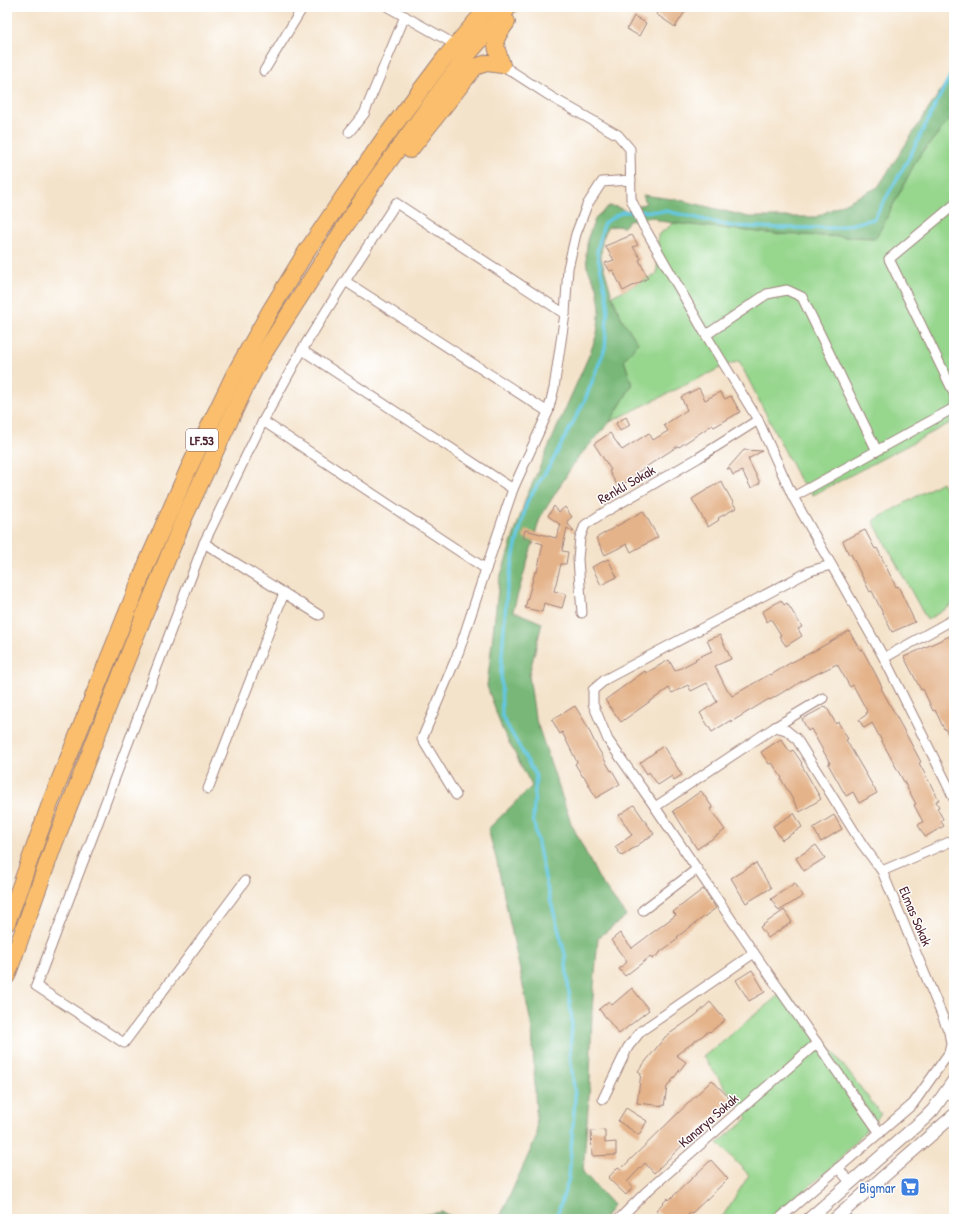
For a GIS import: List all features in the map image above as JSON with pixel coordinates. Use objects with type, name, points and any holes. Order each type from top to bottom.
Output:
[{"type":"highway","name":"LF.53","points":[[7,922],[51,801],[147,563],[191,463],[234,376],[270,311],[327,221],[383,140],[444,59],[488,7]]},
{"type":"highway","name":"LF.53","points":[[7,976],[53,847],[145,613],[185,516],[245,388],[259,361],[369,189],[460,65],[509,7]]},
{"type":"highway","points":[[259,361],[399,164],[475,67],[487,63],[502,64],[496,46],[496,37],[520,7]]},
{"type":"street","points":[[264,71],[303,7]]},
{"type":"street","points":[[388,7],[456,45]]},
{"type":"street","points":[[349,132],[364,114],[405,16]]},
{"type":"street","points":[[502,64],[553,98],[618,135],[630,149],[631,199],[643,225],[706,335],[758,420],[793,497],[884,658],[954,799]]},
{"type":"street","points":[[456,795],[422,739],[459,651],[513,489],[548,412],[554,388],[565,314],[568,268],[576,234],[587,205],[602,182],[631,180]]},
{"type":"street","points":[[245,881],[124,1043],[36,986],[204,543],[263,421],[302,350],[396,203],[565,314]]},
{"type":"street","points":[[954,205],[889,259],[954,393]]},
{"type":"street","points":[[345,281],[548,412]]},
{"type":"street","points":[[706,335],[767,294],[787,290],[802,297],[877,450]]},
{"type":"street","points":[[302,350],[513,489]]},
{"type":"street","points":[[793,497],[954,408]]},
{"type":"street","name":"Renkli Sokak","points":[[582,613],[578,559],[580,538],[585,525],[698,458],[758,420]]},
{"type":"street","points":[[263,421],[486,570]]},
{"type":"street","points":[[204,543],[319,615]]},
{"type":"street","points":[[831,565],[810,571],[606,679],[593,690],[593,704],[608,740],[880,1133]]},
{"type":"street","points":[[208,789],[284,592]]},
{"type":"street","points":[[884,658],[954,619]]},
{"type":"street","points":[[655,807],[823,698]]},
{"type":"street","name":"Elmas Sokak","points":[[775,728],[786,730],[796,738],[862,844],[882,871],[949,1032],[952,1044],[949,1053],[913,1104],[779,1219]]},
{"type":"street","points":[[882,871],[954,840]]},
{"type":"street","points":[[643,910],[697,869]]},
{"type":"street","points":[[604,1099],[628,1047],[641,1031],[754,953]]},
{"type":"street","name":"Kanarya Sokak","points":[[619,1219],[646,1192],[817,1044]]},
{"type":"street","points":[[809,1219],[933,1110],[954,1080]]},
{"type":"street","points":[[835,1219],[954,1115]]},
{"type":"street","points":[[838,1168],[851,1183]]},
{"type":"green space","points":[[954,70],[954,114],[917,159],[876,238],[777,234],[674,223],[660,221],[652,217],[629,221],[624,227],[615,226],[607,228],[602,241],[601,258],[612,296],[622,319],[638,343],[624,360],[632,385],[610,422],[576,460],[540,518],[513,611],[542,623],[529,675],[535,717],[571,823],[599,879],[626,916],[598,938],[592,1010],[590,1083],[583,1172],[613,1205],[604,1219],[499,1219],[537,1136],[532,1028],[497,862],[488,829],[532,786],[502,729],[487,686],[499,581],[526,498],[597,334],[600,307],[597,287],[587,267],[586,254],[588,237],[596,217],[609,206],[617,207],[626,211],[646,203],[643,195],[680,200],[749,217],[816,217],[878,187]]},
{"type":"green space","points":[[954,114],[954,421],[813,495],[799,479],[739,361],[722,367],[610,422],[632,385],[624,360],[622,319],[612,296],[657,274],[658,235],[674,223],[777,234],[876,238],[917,159]]},
{"type":"green space","points":[[942,482],[954,503],[954,604],[927,620],[873,521]]},
{"type":"green space","points":[[785,990],[881,1114],[831,1168],[770,1219],[721,1219],[749,1175],[718,1143],[748,1118],[703,1057]]},
{"type":"green space","points":[[442,1212],[457,1219],[395,1219]]},
{"type":"building","points":[[661,7],[688,7],[675,27],[656,14]]},
{"type":"building","points":[[634,16],[646,23],[639,36],[627,29]]},
{"type":"building","points":[[632,235],[638,245],[633,247],[641,259],[639,260],[648,278],[623,291],[613,270],[610,271],[605,263],[614,260],[605,246]]},
{"type":"building","points":[[699,388],[705,400],[720,392],[725,399],[731,396],[740,412],[714,427],[712,425],[635,474],[636,476],[618,487],[609,471],[611,470],[594,444],[610,433],[622,450],[649,433],[653,440],[668,431],[664,425],[687,410],[681,397]]},
{"type":"building","points":[[626,417],[630,425],[620,431],[616,423]]},
{"type":"building","points":[[744,450],[762,451],[748,459],[760,483],[751,488],[742,471],[733,475],[730,469],[727,469]]},
{"type":"building","points":[[721,481],[736,508],[718,518],[719,520],[708,527],[692,499]]},
{"type":"building","points":[[554,506],[559,512],[565,507],[572,517],[567,521],[568,524],[574,531],[573,532],[567,528],[562,551],[568,552],[566,564],[561,564],[554,591],[566,594],[562,608],[544,603],[542,612],[525,608],[535,572],[537,572],[543,544],[523,538],[525,530],[556,538],[561,525],[548,516]]},
{"type":"building","points":[[643,511],[658,537],[631,552],[627,544],[605,555],[596,538]]},
{"type":"building","points":[[865,530],[875,549],[877,548],[896,587],[898,586],[915,622],[892,632],[872,591],[870,592],[851,554],[849,555],[843,541]]},
{"type":"building","points":[[608,559],[617,577],[601,585],[592,567]]},
{"type":"building","points":[[781,600],[784,605],[787,603],[802,627],[798,629],[802,636],[786,646],[779,636],[781,635],[771,619],[767,622],[762,612]]},
{"type":"building","points":[[849,631],[860,650],[862,649],[875,673],[882,687],[881,688],[921,762],[919,763],[939,800],[936,801],[939,807],[937,808],[943,819],[941,821],[944,826],[925,837],[918,825],[923,822],[914,805],[916,804],[872,723],[864,728],[859,720],[867,714],[867,711],[853,685],[850,687],[837,664],[800,682],[789,690],[788,689],[770,700],[769,699],[712,732],[700,713],[717,702],[707,683],[691,691],[688,685],[672,693],[669,688],[621,722],[605,700],[645,671],[646,673],[669,660],[675,671],[712,651],[707,640],[720,635],[731,659],[715,666],[732,696]]},
{"type":"building","points":[[954,634],[954,746],[935,710],[933,711],[923,689],[921,690],[904,657]]},
{"type":"building","points":[[575,706],[611,771],[612,770],[620,784],[596,798],[584,776],[583,777],[575,764],[577,762],[562,732],[560,734],[552,720]]},
{"type":"building","points":[[826,706],[836,724],[838,722],[848,739],[846,740],[877,793],[859,803],[853,792],[846,796],[811,729],[808,731],[802,719]]},
{"type":"building","points":[[781,739],[790,752],[793,750],[802,763],[801,764],[821,799],[800,812],[781,779],[782,778],[772,763],[769,764],[761,752]]},
{"type":"building","points":[[663,746],[682,775],[674,780],[672,776],[658,785],[649,772],[647,774],[640,763]]},
{"type":"building","points":[[701,791],[713,808],[710,809],[725,830],[697,849],[673,811]]},
{"type":"building","points":[[634,805],[654,834],[622,856],[615,847],[632,835],[619,815]]},
{"type":"building","points":[[794,813],[802,827],[782,840],[773,826]]},
{"type":"building","points":[[834,815],[842,829],[821,842],[813,828]]},
{"type":"building","points":[[816,845],[825,858],[804,871],[796,858]]},
{"type":"building","points":[[756,863],[771,888],[746,903],[731,878]]},
{"type":"building","points":[[795,883],[803,896],[779,911],[771,899]]},
{"type":"building","points":[[703,889],[716,908],[677,937],[678,939],[652,959],[650,957],[625,976],[619,969],[627,962],[611,940],[620,933],[632,948],[676,915],[673,912]]},
{"type":"building","points":[[784,910],[792,922],[768,938],[760,927]]},
{"type":"building","points":[[752,970],[765,992],[749,1001],[736,980]]},
{"type":"building","points":[[632,988],[649,1010],[619,1034],[599,1009],[609,1001],[612,1005]]},
{"type":"building","points":[[710,1002],[725,1020],[676,1055],[686,1062],[667,1087],[664,1106],[637,1103],[641,1073],[638,1071],[665,1037],[696,1015]]},
{"type":"building","points":[[712,1080],[730,1099],[654,1173],[645,1163],[627,1182],[633,1187],[626,1195],[608,1178],[618,1167],[621,1169]]},
{"type":"building","points":[[626,1108],[647,1121],[639,1135],[618,1121]]},
{"type":"building","points":[[605,1130],[605,1143],[616,1142],[616,1155],[592,1156],[591,1131]]},
{"type":"building","points":[[711,1160],[728,1179],[684,1219],[664,1219],[656,1210],[668,1198],[669,1200]]},
{"type":"waterway","points":[[556,1219],[569,1178],[575,1097],[570,1054],[572,1022],[565,954],[547,887],[533,819],[536,776],[502,716],[501,668],[507,588],[527,502],[553,460],[585,400],[605,348],[608,303],[597,252],[604,223],[622,212],[666,211],[731,226],[778,228],[836,228],[874,219],[910,156],[954,68]]},
{"type":"place","name":"Bigmar","points":[[910,1187]]}]
